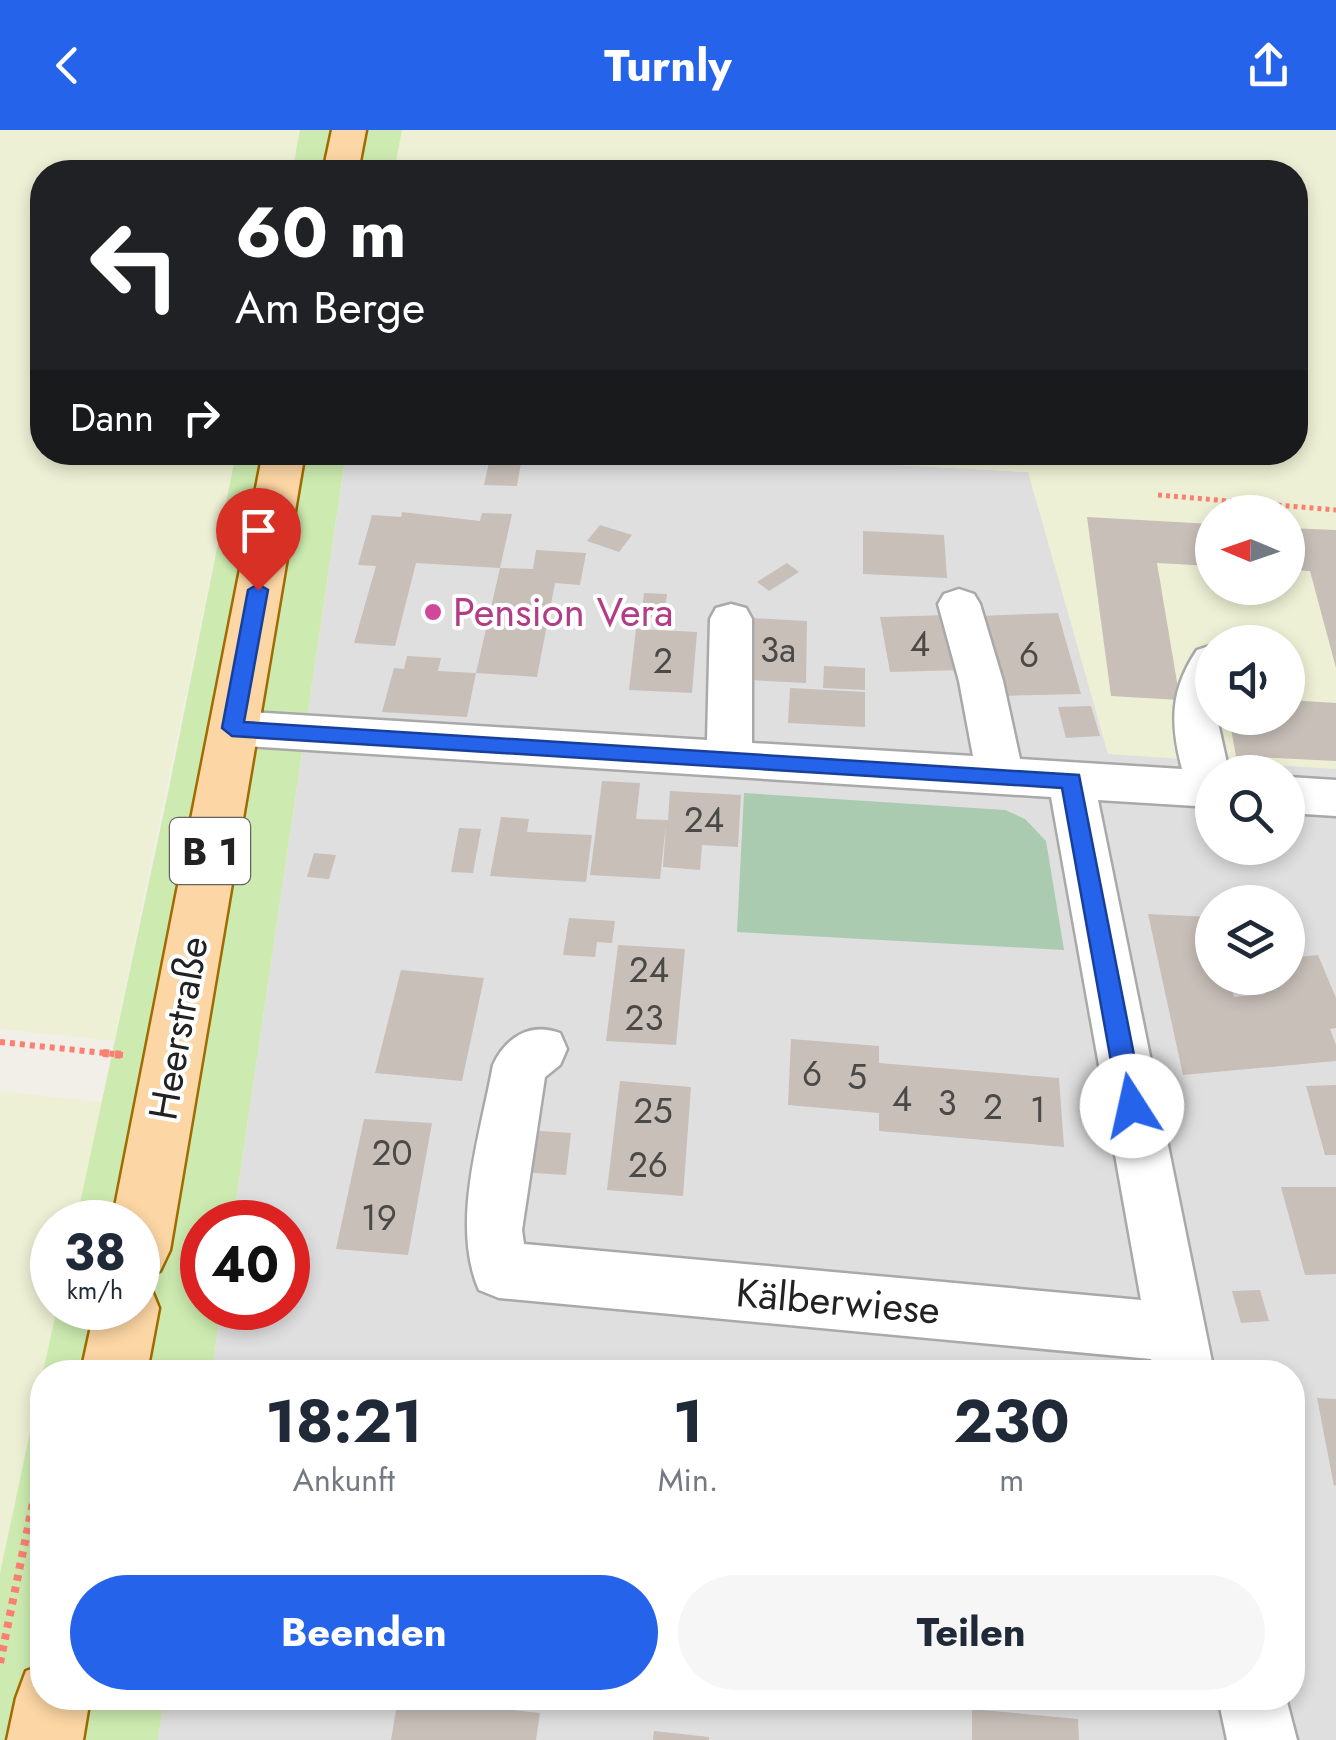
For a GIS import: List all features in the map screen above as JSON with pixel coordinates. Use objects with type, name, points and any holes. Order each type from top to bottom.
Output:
[{"type":"main road","points":[[343,160],[349,130]]},
{"type":"main road","name":"Heerstraße","points":[[147,1200],[282,465]]},
{"type":"main road","points":[[116,1360],[122,1330]]},
{"type":"main road","points":[[45,1740],[51,1710]]},
{"type":"street","points":[[958,604],[981,681],[1000,776]]},
{"type":"street","points":[[729,759],[732,618]]},
{"type":"street","points":[[1195,689],[1195,718]]},
{"type":"street","points":[[232,728],[1195,788]]},
{"type":"street","points":[[1072,780],[1180,1352]]},
{"type":"street","points":[[1305,796],[1336,798]]},
{"type":"street","name":"Kälberwiese","points":[[540,1049],[520,1065],[493,1230],[499,1270],[1180,1352]]},
{"type":"street","points":[[1255,1710],[1262,1740]]},
{"type":"path","points":[[1158,495],[1336,510]]},
{"type":"path","points":[[0,1042],[126,1056],[174,1054]]},
{"type":"path","points":[[0,1663],[30,1517]]},
{"type":"shaded area","points":[[344,465],[897,465],[1336,489],[1336,1740],[158,1740],[162,1710],[1305,1710],[1305,1360],[214,1360],[218,1330],[310,1330],[310,1200],[236,1200]]},
{"type":"green space","points":[[0,130],[300,130],[294,160],[30,160],[30,465],[234,465],[114,1041],[0,1029]]},
{"type":"green space","points":[[300,130],[402,130],[396,160],[294,160]]},
{"type":"green space","points":[[402,130],[1336,130],[1336,769],[1305,767],[1305,755],[1195,755],[1195,760],[1108,754],[1028,472],[899,465],[1308,465],[1308,160],[396,160]]},
{"type":"green space","points":[[234,465],[344,465],[236,1200],[180,1200],[180,1330],[218,1330],[214,1360],[46,1360],[52,1330],[160,1330],[160,1200],[81,1200]]},
{"type":"green space","points":[[744,793],[1005,810],[1025,819],[1046,841],[1064,950],[737,932]]},
{"type":"green space","points":[[0,1091],[102,1102],[81,1200],[30,1200],[30,1330],[52,1330],[46,1360],[30,1360],[30,1434],[0,1573]]},
{"type":"green space","points":[[30,1432],[30,1710],[162,1710],[158,1740],[0,1740],[0,1573]]},
{"type":"building","points":[[488,465],[521,465],[517,486],[484,485]]},
{"type":"building","points":[[402,512],[480,521],[482,513],[512,514],[500,568],[416,563],[395,646],[354,643],[376,566],[358,565],[372,515],[401,517]]},
{"type":"building","points":[[1087,517],[1195,523],[1195,565],[1157,563],[1180,700],[1111,696]]},
{"type":"building","points":[[600,525],[632,535],[619,552],[587,541]]},
{"type":"building","points":[[1305,529],[1336,530],[1336,668],[1310,571],[1305,571]]},
{"type":"building","points":[[863,531],[944,535],[947,578],[863,574]]},
{"type":"building","points":[[536,550],[586,553],[580,585],[555,583],[537,677],[476,673],[500,568],[533,569]]},
{"type":"building","points":[[787,563],[799,572],[769,591],[757,582]]},
{"type":"building","points":[[644,593],[667,594],[664,618],[641,617]]},
{"type":"building","points":[[1058,613],[1081,694],[998,696],[979,616]]},
{"type":"building","points":[[948,615],[961,670],[890,672],[880,617]]},
{"type":"building","points":[[751,618],[807,621],[806,683],[748,680]]},
{"type":"building","points":[[636,629],[697,632],[692,693],[629,690]]},
{"type":"building","points":[[407,656],[441,658],[438,671],[476,673],[467,717],[382,712],[394,668],[404,669]]},
{"type":"building","points":[[824,666],[865,668],[865,690],[823,688]]},
{"type":"building","points":[[790,688],[865,692],[865,727],[788,723]]},
{"type":"building","points":[[1305,701],[1336,703],[1336,761],[1305,759],[1305,755],[1236,755],[1232,735],[1305,735]]},
{"type":"building","points":[[1091,706],[1100,736],[1066,738],[1058,707]]},
{"type":"building","points":[[602,781],[640,783],[636,819],[668,820],[670,791],[741,795],[738,847],[702,845],[700,870],[663,867],[666,824],[660,879],[590,875]]},
{"type":"building","points":[[501,817],[529,819],[527,832],[592,835],[586,882],[490,876]]},
{"type":"building","points":[[459,828],[481,829],[473,873],[451,872]]},
{"type":"building","points":[[314,853],[336,855],[329,879],[307,877]]},
{"type":"building","points":[[1148,914],[1195,916],[1195,995],[1305,995],[1305,956],[1318,955],[1336,998],[1336,1028],[1330,1029],[1336,1061],[1183,1075]]},
{"type":"building","points":[[569,918],[615,921],[612,943],[597,942],[595,957],[563,955]]},
{"type":"building","points":[[618,945],[685,949],[676,1045],[606,1041]]},
{"type":"building","points":[[401,970],[484,978],[462,1081],[375,1073]]},
{"type":"building","points":[[791,1039],[879,1046],[879,1063],[1059,1078],[1064,1147],[879,1131],[879,1113],[788,1105]]},
{"type":"building","points":[[620,1081],[691,1087],[683,1196],[607,1190]]},
{"type":"building","points":[[1336,1085],[1336,1155],[1325,1155],[1306,1086]]},
{"type":"building","points":[[364,1119],[432,1123],[408,1255],[336,1249]]},
{"type":"building","points":[[524,1130],[571,1133],[566,1175],[519,1172]]},
{"type":"building","points":[[1281,1187],[1336,1187],[1336,1274],[1305,1275]]},
{"type":"building","points":[[1260,1290],[1269,1321],[1241,1323],[1232,1291]]},
{"type":"building","points":[[1317,1398],[1336,1399],[1334,1486]]},
{"type":"building","points":[[396,1710],[540,1713],[536,1740],[391,1740]]},
{"type":"building","points":[[972,1710],[1078,1719],[1079,1740],[972,1740]]},
{"type":"building","points":[[654,1731],[709,1737],[709,1740],[653,1740]]},
{"type":"place","name":"Pension Vera","points":[[433,612]]},
{"type":"route","points":[[258,590],[232,728],[1072,780],[1132,1106]]}]
